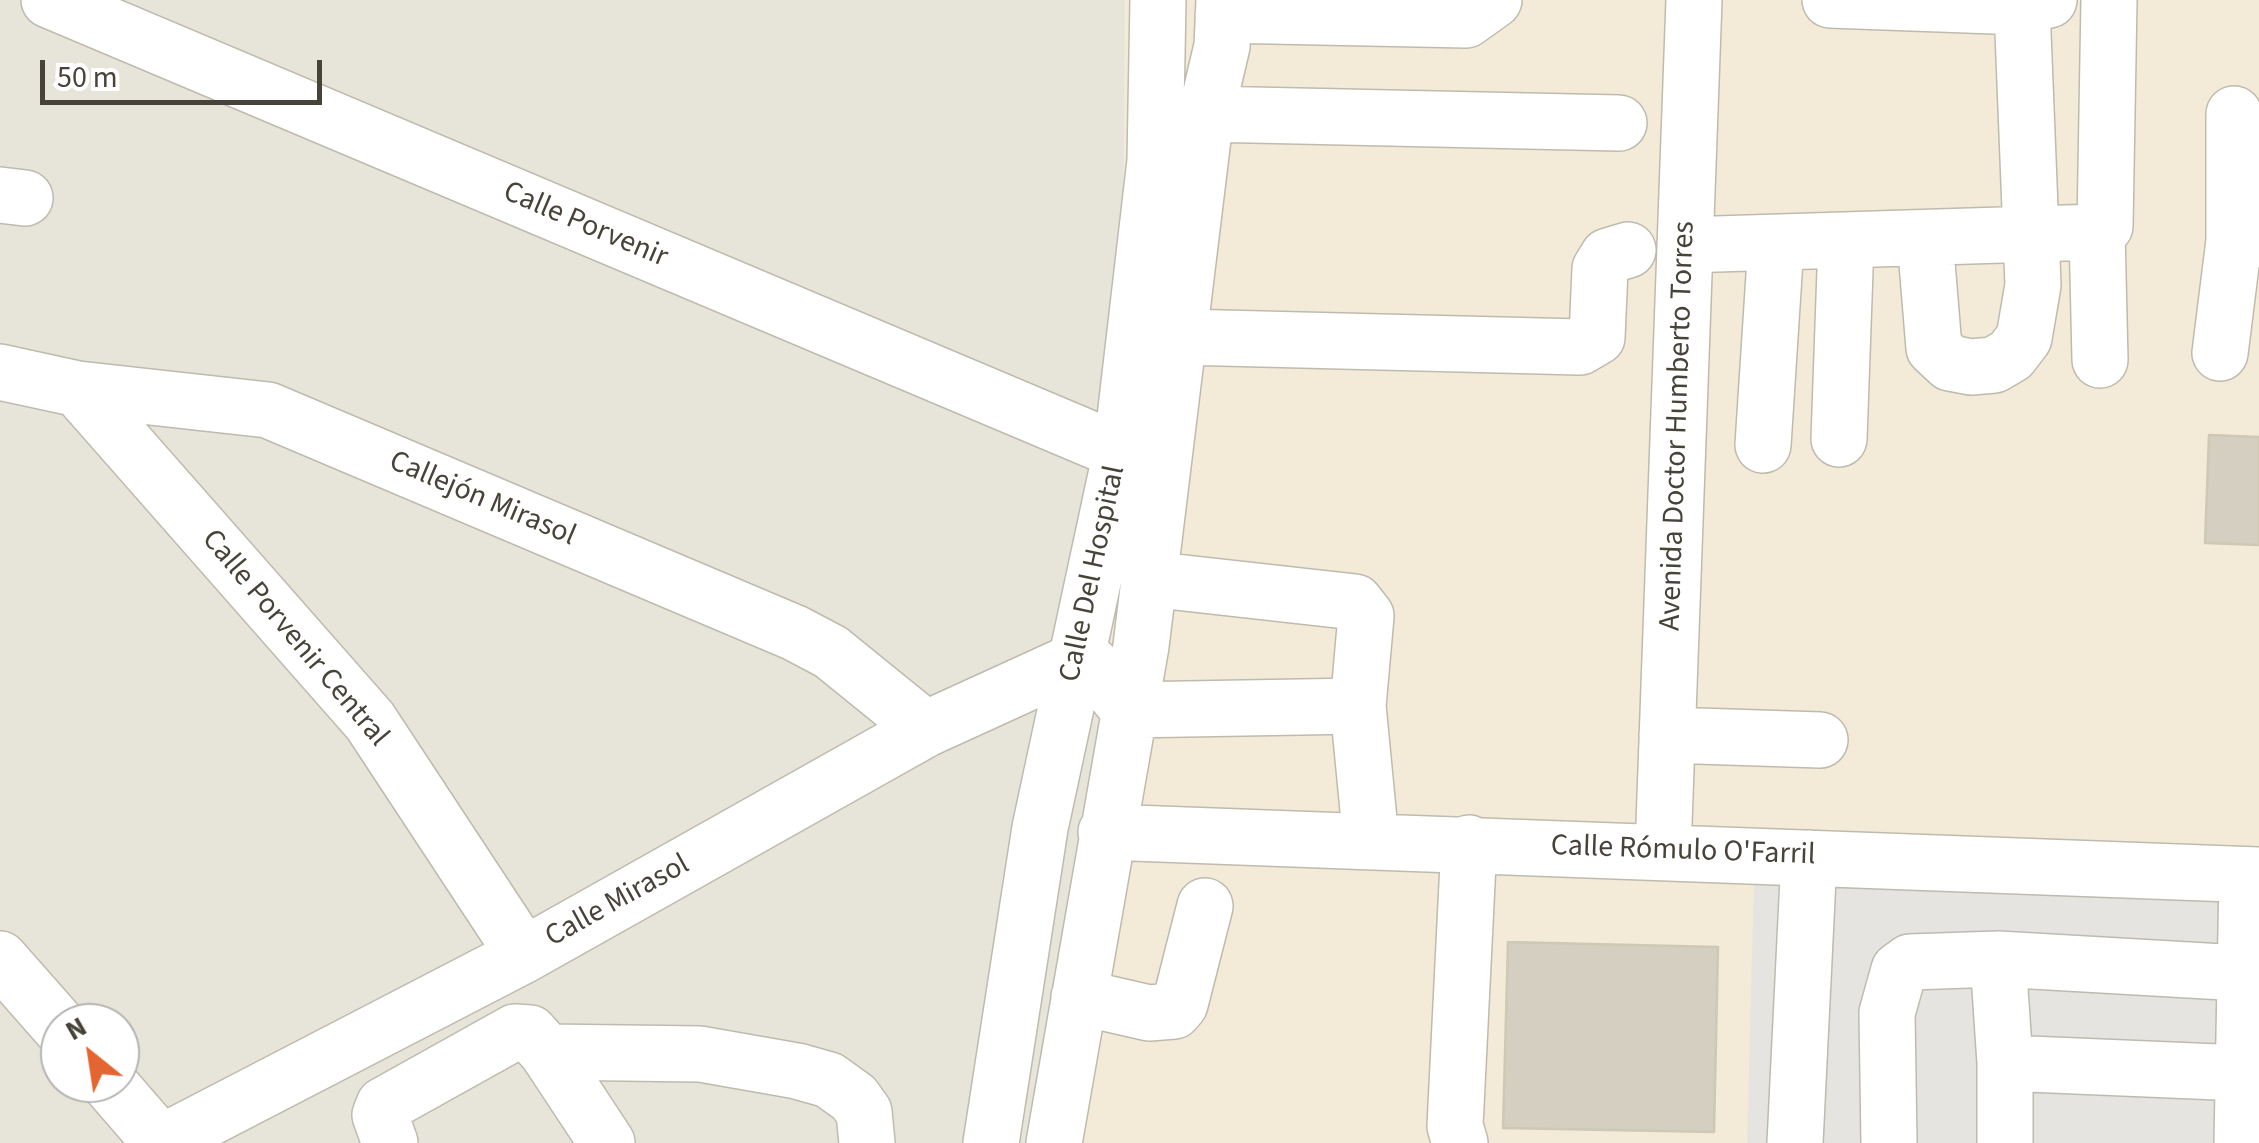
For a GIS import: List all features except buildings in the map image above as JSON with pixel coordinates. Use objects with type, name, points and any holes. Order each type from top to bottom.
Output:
[{"type":"street","name":"Calle Porvenir","points":[[49,0],[1121,452]]},
{"type":"street","name":"Calle Del Hospital","points":[[991,1143],[1040,828],[1121,452],[1156,161],[1158,0]]},
{"type":"street","points":[[1224,7],[1466,20],[1494,0]]},
{"type":"street","name":"Avenida Doctor Humberto Torres","points":[[1663,851],[1694,0]]},
{"type":"street","points":[[1830,0],[2035,4],[2032,314],[2024,338],[2011,355],[1994,365],[1971,367],[1950,363],[1934,348],[1925,239]]},
{"type":"street","points":[[1686,244],[2097,232],[2105,226],[2109,0]]},
{"type":"street","name":"Calle Del Hospital","points":[[1054,1143],[1150,580],[1206,114],[1222,46],[1224,7]]},
{"type":"street","points":[[1206,114],[1618,124]]},
{"type":"street","points":[[2220,353],[2246,241],[2234,114]]},
{"type":"street","points":[[2097,232],[2100,360]]},
{"type":"street","points":[[1840,439],[1846,242]]},
{"type":"street","points":[[1763,445],[1776,244]]},
{"type":"street","points":[[1182,337],[1580,347],[1597,337],[1600,268],[1608,256],[1628,250]]},
{"type":"street","name":"Callejón Mirasol","points":[[0,372],[78,389],[244,405],[281,415],[795,633],[831,652],[926,729]]},
{"type":"street","name":"Calle Porvenir Central","points":[[78,389],[370,721],[524,955]]},
{"type":"street","points":[[1150,580],[1355,602],[1366,616],[1358,706],[1371,841]]},
{"type":"street","points":[[1075,660],[1092,665],[1129,710],[1358,706]]},
{"type":"street","name":"Calle Mirasol","points":[[187,1137],[524,955],[926,729],[1075,660]]},
{"type":"street","points":[[1667,734],[1820,740]]},
{"type":"street","name":"Calle Rómulo O'Farril","points":[[1106,832],[2253,875]]},
{"type":"street","points":[[1460,1143],[1455,1126],[1469,843]]},
{"type":"street","points":[[1795,1143],[1810,858]]},
{"type":"street","points":[[2242,1143],[2253,875]]},
{"type":"street","points":[[1078,997],[1149,1013],[1174,1011],[1180,1004],[1205,906]]},
{"type":"street","points":[[0,959],[40,1004]]},
{"type":"street","points":[[1889,1143],[1887,1014],[1899,970],[1910,962],[1998,959],[2251,974]]},
{"type":"street","points":[[1998,959],[2005,1062],[2005,1143]]},
{"type":"street","points":[[390,1143],[380,1115],[394,1097],[515,1032],[530,1033],[547,1052],[606,1143]]},
{"type":"street","points":[[547,1052],[700,1054],[829,1080],[854,1098],[864,1112],[866,1143]]},
{"type":"street","points":[[2005,1062],[2242,1073]]},
{"type":"street","points":[[138,1103],[187,1137]]},
{"type":"shaded area","points":[[0,0],[2259,0],[2259,1143],[0,1143]]},
{"type":"shaded area","points":[[1125,0],[2259,0],[2259,1143],[1084,1143],[1121,452]]},
{"type":"shaded area","points":[[1754,881],[2259,899],[2259,1143],[1747,1143]]}]
